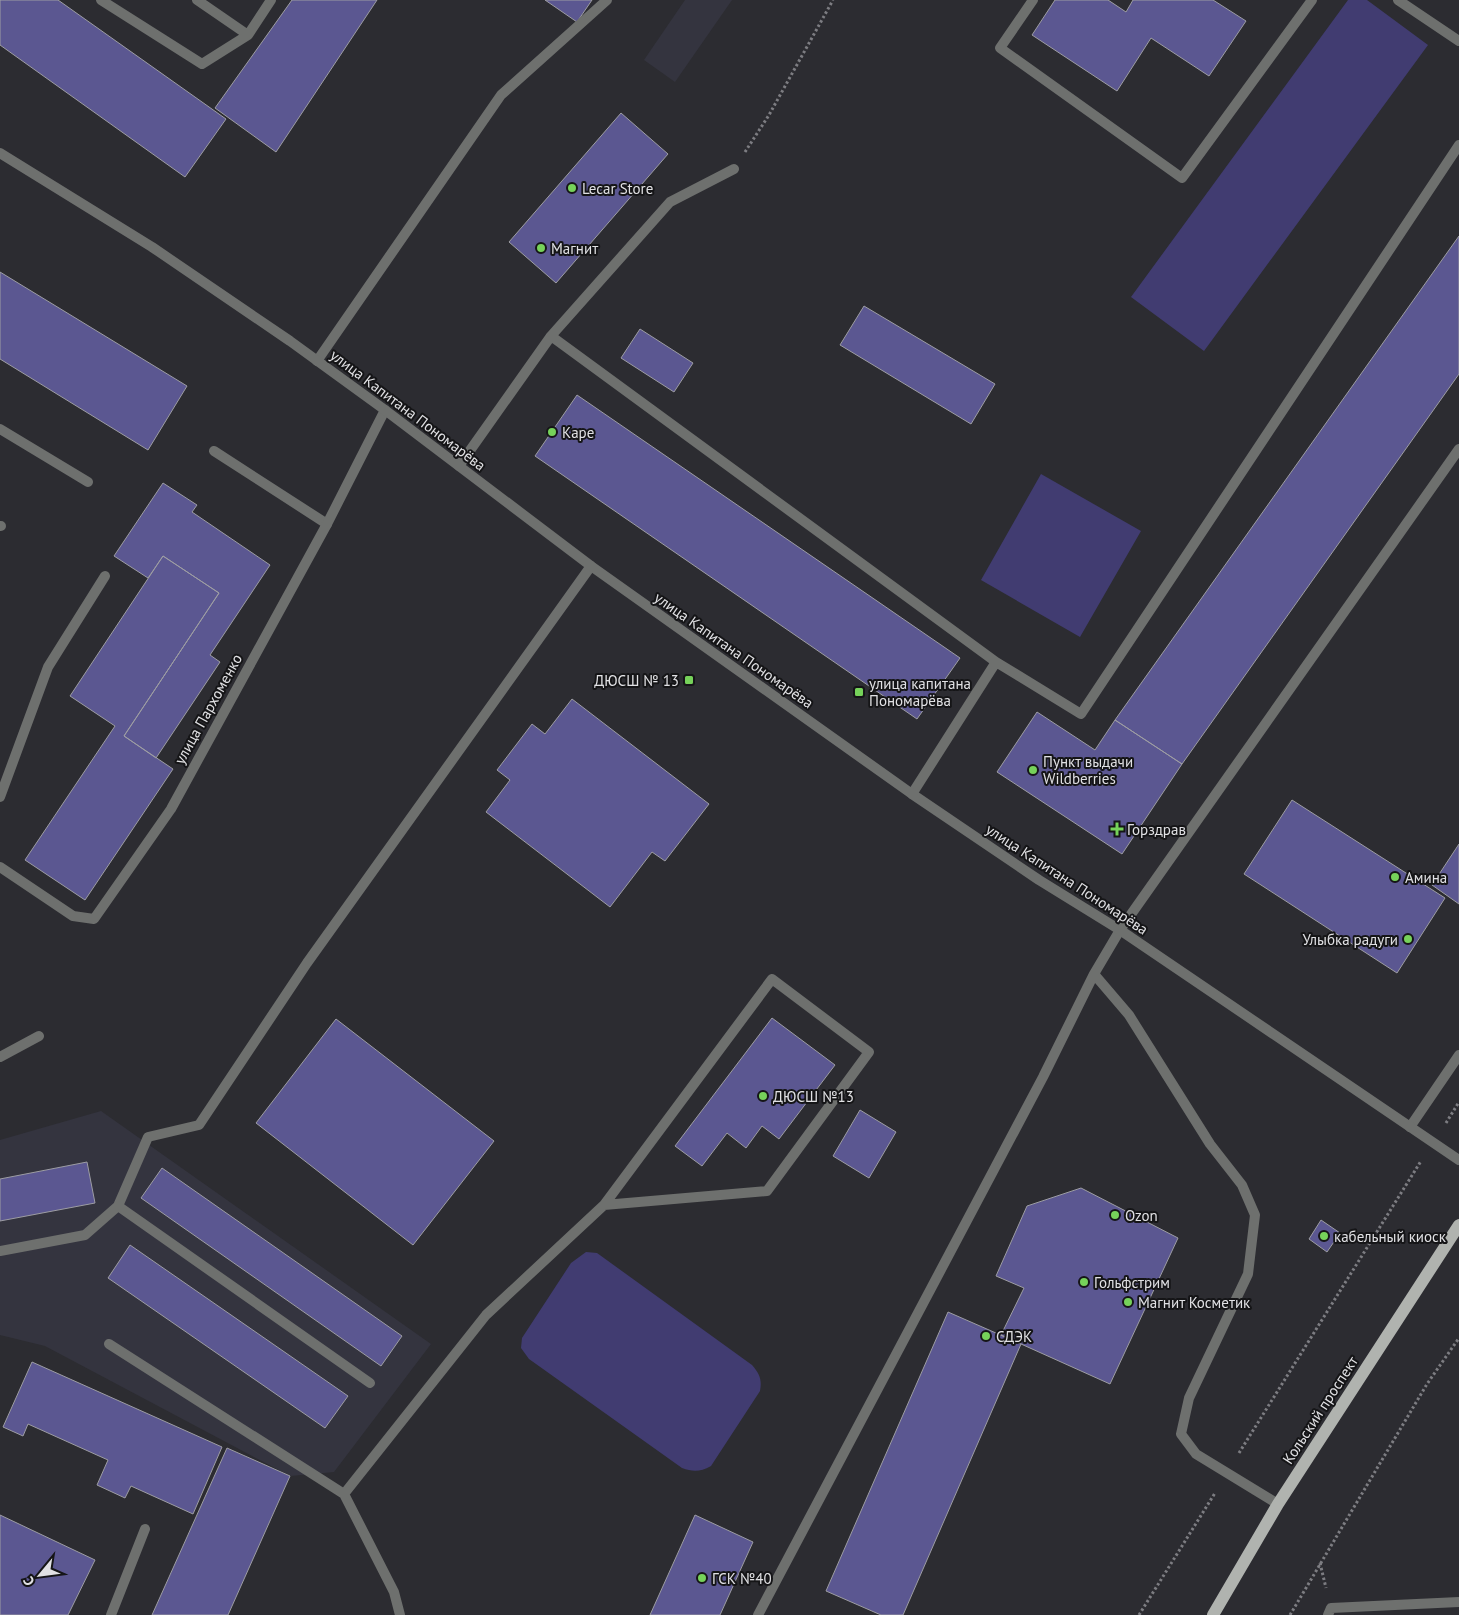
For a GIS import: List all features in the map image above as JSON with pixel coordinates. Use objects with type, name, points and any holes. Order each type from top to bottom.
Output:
[{"type":"main road","name":"Кольский проспект","points":[[1213,1615],[1278,1504],[1459,1225]]},
{"type":"street","points":[[101,0],[202,64],[248,35],[271,0]]},
{"type":"street","points":[[197,0],[248,35]]},
{"type":"street","points":[[317,361],[501,95],[607,0]]},
{"type":"street","points":[[1033,0],[1000,48],[1182,178],[1312,0]]},
{"type":"street","points":[[1398,0],[1459,41]]},
{"type":"street","points":[[550,336],[996,662],[1081,714],[1459,146]]},
{"type":"street","name":"улица Капитана Пономарёва","points":[[0,153],[152,247],[317,361],[385,410],[591,566],[912,794],[1039,880],[1120,930],[1459,1160]]},
{"type":"street","points":[[459,466],[550,336],[670,202],[734,169]]},
{"type":"street","name":"улица Пархоменко","points":[[0,867],[73,916],[94,918],[171,809],[327,524],[385,410]]},
{"type":"street","points":[[0,429],[88,482]]},
{"type":"street","points":[[758,1615],[1043,1077],[1094,974],[1120,930],[1459,449]]},
{"type":"street","points":[[214,451],[327,524]]},
{"type":"street","points":[[0,1251],[85,1235],[118,1206],[148,1136],[199,1125],[307,963],[591,566]]},
{"type":"street","points":[[0,797],[48,667],[105,576]]},
{"type":"street","points":[[912,794],[996,662]]},
{"type":"street","points":[[1094,974],[1128,1015],[1210,1144],[1242,1185],[1255,1215],[1248,1274],[1189,1398],[1181,1434],[1196,1454],[1278,1504]]},
{"type":"street","points":[[344,1494],[486,1315],[604,1204],[772,979],[869,1052],[767,1191],[604,1204]]},
{"type":"street","points":[[0,1057],[39,1036]]},
{"type":"street","points":[[1410,1127],[1459,1055]]},
{"type":"street","points":[[118,1206],[370,1383]]},
{"type":"street","points":[[109,1344],[344,1494],[394,1592],[400,1615]]},
{"type":"street","points":[[111,1615],[145,1529]]},
{"type":"street","points":[[1328,1615],[1331,1608],[1459,1602]]},
{"type":"path","points":[[734,169],[769,115],[833,0]]},
{"type":"path","points":[[1139,1615],[1459,1102]]},
{"type":"path","points":[[1290,1615],[1427,1384],[1459,1338]]},
{"type":"shaded area","points":[[685,0],[732,0],[675,82],[644,60]]},
{"type":"shaded area","points":[[1348,0],[1367,0],[1428,45],[1204,351],[1131,297]]},
{"type":"shaded area","points":[[1041,474],[1141,531],[1080,637],[981,580]]},
{"type":"shaded area","points":[[101,1111],[431,1344],[334,1472],[290,1476],[45,1346],[0,1335],[0,1140]]},
{"type":"shaded area","points":[[586,1252],[597,1253],[752,1365],[757,1371],[760,1377],[760,1391],[711,1466],[696,1471],[682,1468],[529,1359],[521,1348],[522,1338],[571,1263]]},
{"type":"building","points":[[0,0],[58,0],[226,119],[185,177],[0,45]]},
{"type":"building","points":[[292,0],[377,0],[276,152],[215,108]]},
{"type":"building","points":[[545,0],[592,0],[577,22]]},
{"type":"building","points":[[1055,0],[1108,0],[1126,12],[1133,0],[1213,0],[1246,21],[1209,76],[1151,38],[1117,91],[1032,35]]},
{"type":"building","points":[[621,113],[668,154],[556,283],[509,242]]},
{"type":"building","points":[[1459,236],[1459,374],[1182,764],[1115,720]]},
{"type":"building","points":[[0,272],[187,386],[148,450],[0,359]]},
{"type":"building","points":[[864,306],[995,384],[971,424],[840,345]]},
{"type":"building","points":[[640,329],[693,363],[674,392],[621,358]]},
{"type":"building","points":[[577,395],[960,658],[917,719],[535,456]]},
{"type":"building","points":[[163,483],[197,505],[192,512],[270,565],[210,655],[220,662],[156,758],[124,736],[219,593],[163,556],[148,578],[114,556]]},
{"type":"building","points":[[163,556],[219,593],[124,736],[173,769],[85,900],[25,860],[115,726],[70,696]]},
{"type":"building","points":[[572,699],[709,804],[665,861],[652,852],[610,907],[486,812],[510,780],[497,770],[532,724],[545,734]]},
{"type":"building","points":[[1037,712],[1095,750],[1115,720],[1182,764],[1122,854],[997,772]]},
{"type":"building","points":[[1292,800],[1445,898],[1397,973],[1244,874]]},
{"type":"building","points":[[1459,844],[1459,904],[1432,885]]},
{"type":"building","name":"ДЮСШ №13","points":[[772,1018],[835,1065],[779,1139],[762,1126],[746,1148],[727,1133],[702,1166],[675,1146]]},
{"type":"building","points":[[336,1019],[494,1141],[413,1245],[256,1123]]},
{"type":"building","points":[[860,1110],[896,1132],[869,1178],[833,1156]]},
{"type":"building","points":[[87,1162],[95,1203],[0,1221],[0,1179]]},
{"type":"building","points":[[162,1168],[402,1336],[381,1366],[141,1198]]},
{"type":"building","name":"Гольфстрим","points":[[1081,1188],[1178,1238],[1110,1384],[1001,1335],[1024,1288],[996,1276],[1027,1206]]},
{"type":"building","name":"кабельный киоск","points":[[1321,1220],[1340,1233],[1327,1252],[1309,1239]]},
{"type":"building","points":[[130,1245],[348,1396],[325,1428],[108,1278]]},
{"type":"building","points":[[948,1312],[1021,1344],[903,1615],[881,1615],[826,1591]]},
{"type":"building","points":[[32,1362],[222,1447],[193,1514],[131,1486],[125,1498],[97,1485],[108,1460],[28,1424],[23,1436],[3,1427]]},
{"type":"building","points":[[227,1448],[290,1476],[228,1615],[152,1615]]},
{"type":"building","points":[[0,1515],[95,1560],[68,1615],[0,1615]]},
{"type":"building","name":"ГСК №40","points":[[695,1515],[753,1542],[720,1615],[650,1615]]},
{"type":"place","name":"Lecar Store","points":[[572,188]]},
{"type":"place","name":"Магнит","points":[[541,248]]},
{"type":"place","name":"Каре","points":[[552,432]]},
{"type":"place","name":"ДЮСШ № 13","points":[[689,680]]},
{"type":"place","name":"улица капитана Пономарёва","points":[[859,692]]},
{"type":"place","name":"Пункт выдачи Wildberries","points":[[1033,770]]},
{"type":"place","name":"Горздрав","points":[[1117,829]]},
{"type":"place","name":"Амина","points":[[1395,877]]},
{"type":"place","name":"Улыбка радуги","points":[[1408,939]]},
{"type":"place","name":"ДЮСШ №13","points":[[763,1096]]},
{"type":"place","name":"Ozon","points":[[1115,1215]]},
{"type":"place","name":"кабельный киоск","points":[[1324,1236]]},
{"type":"place","name":"Гольфстрим","points":[[1084,1282]]},
{"type":"place","name":"Магнит Косметик","points":[[1128,1302]]},
{"type":"place","name":"СДЭК","points":[[986,1336]]},
{"type":"place","name":"ГСК №40","points":[[702,1578]]}]
